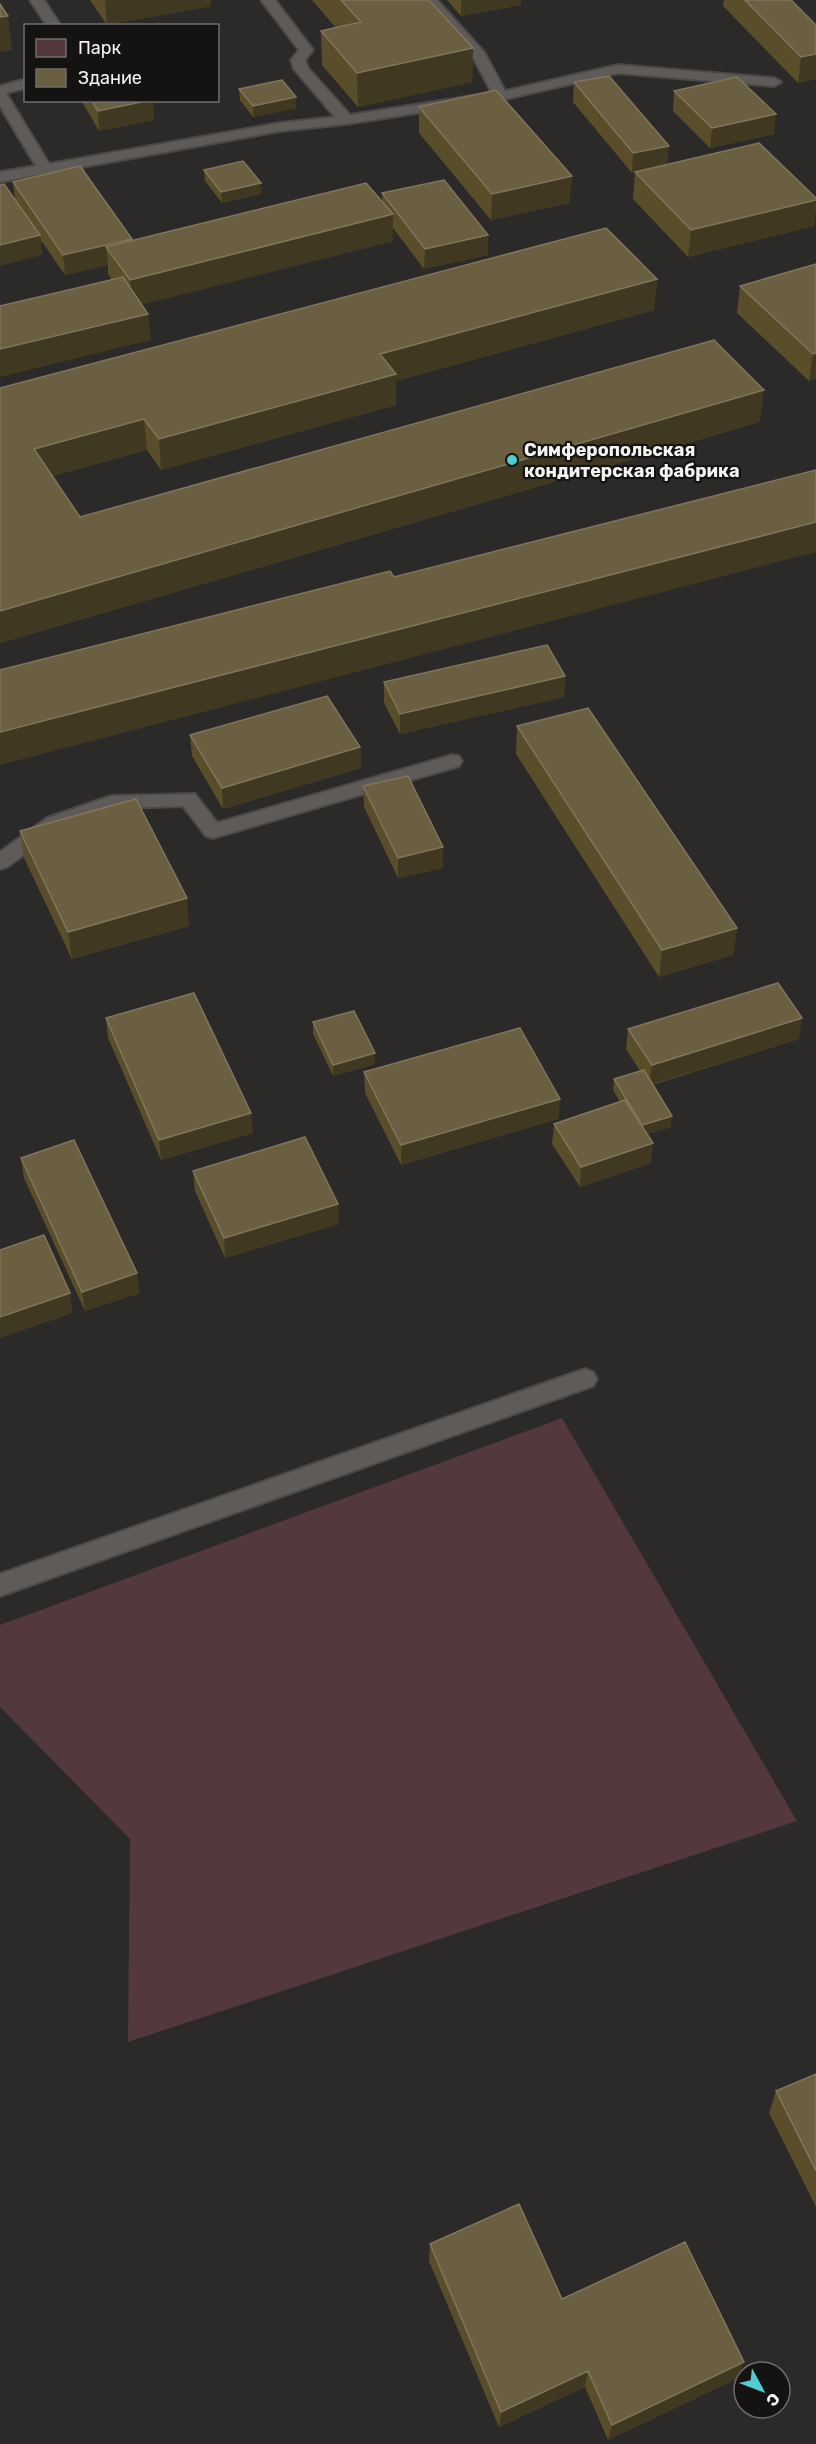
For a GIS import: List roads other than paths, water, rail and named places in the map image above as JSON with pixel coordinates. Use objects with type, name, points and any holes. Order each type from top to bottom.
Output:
[{"type":"lane","points":[[37,0],[53,24]]},
{"type":"lane","points":[[268,0],[306,50],[298,60],[301,69],[346,120]]},
{"type":"lane","points":[[430,0],[479,55],[501,96]]},
{"type":"lane","points":[[0,177],[280,127],[346,120],[501,96],[618,69],[774,82]]},
{"type":"lane","points":[[24,84],[0,92],[45,169]]},
{"type":"lane","points":[[0,862],[54,822],[118,801],[188,799],[213,831],[452,761]]},
{"type":"lane","points":[[0,1585],[585,1379]]},
{"type":"place","name":"Симферопольская кондитерская фабрика","points":[[512,460]]}]
